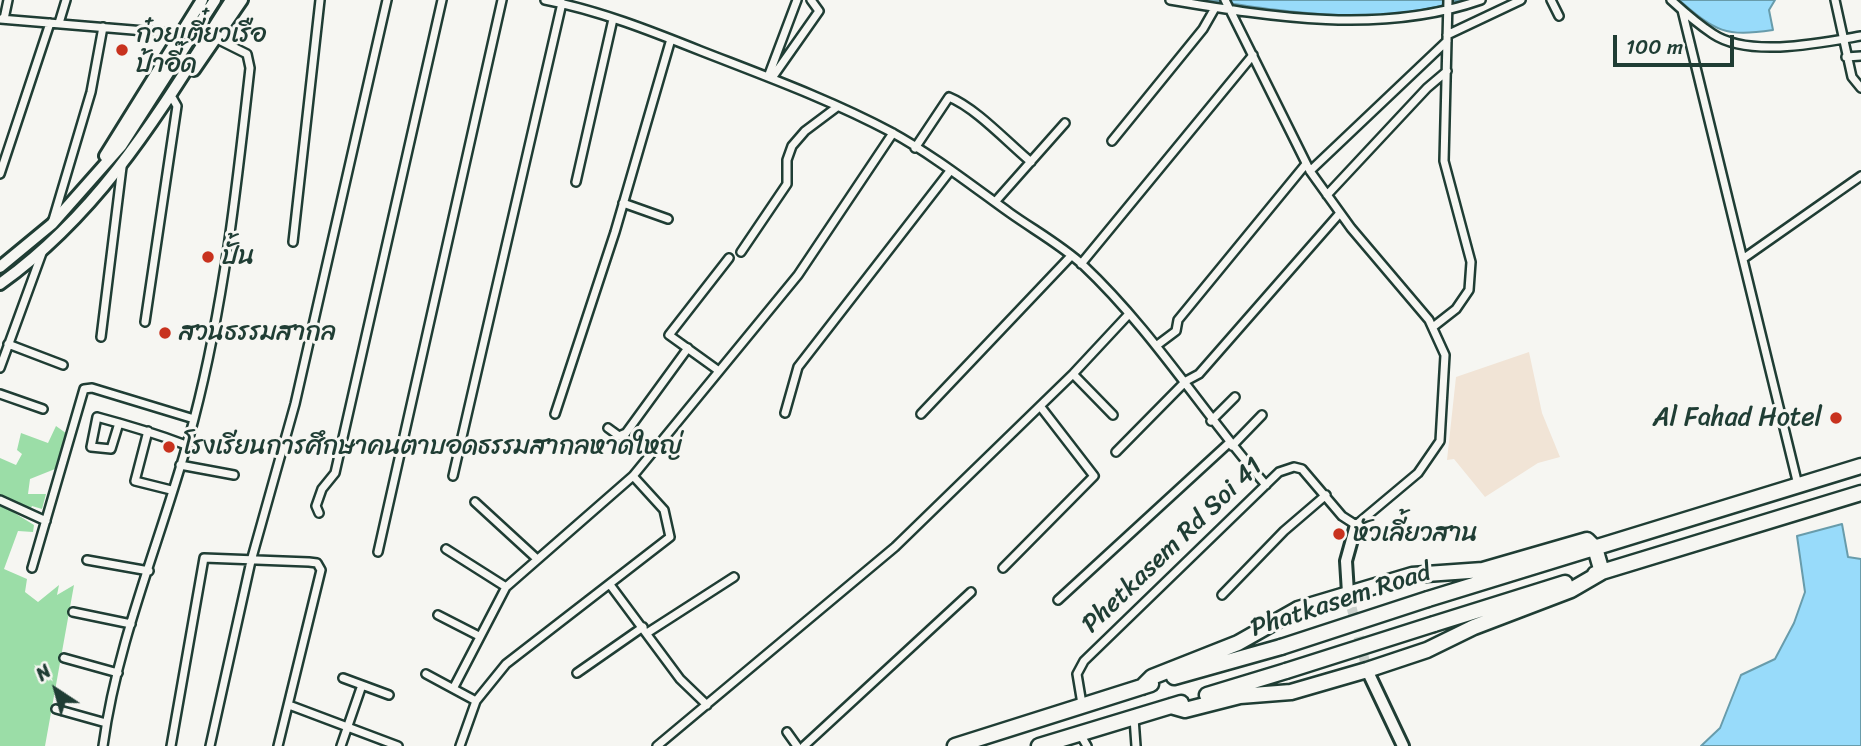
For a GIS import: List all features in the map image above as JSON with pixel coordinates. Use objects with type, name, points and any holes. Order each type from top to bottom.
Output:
[{"type":"highway","name":"Phatkasem Road","points":[[956,746],[1082,704],[1281,647],[1861,466]]},
{"type":"highway","name":"Phatkasem Road","points":[[1040,746],[1084,740],[1134,718],[1171,706],[1861,493]]},
{"type":"highway","points":[[1142,687],[1152,677],[1238,643],[1297,609],[1348,593],[1412,575],[1483,570],[1587,540],[1595,548],[1602,572],[1571,590],[1474,627],[1427,650],[1292,692],[1240,696],[1185,710],[1171,706]]},
{"type":"main road","points":[[85,188],[202,0]]},
{"type":"main road","points":[[0,267],[52,224],[121,146],[215,0]]},
{"type":"main road","points":[[136,148],[231,0]]},
{"type":"main road","points":[[0,284],[44,248],[99,196],[173,99],[242,0]]},
{"type":"main road","points":[[1348,593],[1346,561],[1356,525]]},
{"type":"main road","points":[[1367,670],[1403,746]]},
{"type":"street","points":[[8,0],[2,19],[181,34]]},
{"type":"street","points":[[59,23],[66,0]]},
{"type":"street","points":[[293,242],[320,0]]},
{"type":"street","points":[[210,746],[251,561],[295,404],[387,0]]},
{"type":"street","points":[[319,513],[316,506],[322,489],[335,473],[442,0]]},
{"type":"street","points":[[378,552],[502,0]]},
{"type":"street","points":[[545,0],[562,3],[671,39],[770,78],[893,133],[950,171],[1081,264],[1186,381],[1211,421],[1266,485]]},
{"type":"street","points":[[770,78],[797,0]]},
{"type":"street","points":[[770,78],[819,10],[811,0]]},
{"type":"street","points":[[1170,0],[1215,8],[1227,4],[1346,21],[1481,0]]},
{"type":"street","points":[[1156,346],[1176,331],[1178,320],[1308,167],[1447,38],[1521,0]]},
{"type":"street","points":[[1551,0],[1559,16]]},
{"type":"street","points":[[1671,0],[1715,36],[1752,46],[1804,46],[1861,36]]},
{"type":"street","points":[[1835,0],[1846,57],[1852,77],[1861,88]]},
{"type":"street","points":[[453,476],[562,3]]},
{"type":"street","points":[[1227,4],[1308,167],[1340,213],[1433,327],[1442,344],[1446,365],[1440,441],[1418,473],[1356,525]]},
{"type":"street","points":[[1433,327],[1456,309],[1469,290],[1471,262],[1444,161],[1448,6]]},
{"type":"street","points":[[1112,141],[1203,29],[1215,8]]},
{"type":"street","points":[[1682,10],[1798,487]]},
{"type":"street","points":[[576,182],[612,19]]},
{"type":"street","points":[[0,174],[50,23]]},
{"type":"street","points":[[52,224],[91,92],[103,27]]},
{"type":"street","points":[[103,746],[106,723],[131,624],[194,419],[224,274],[250,68],[247,54],[217,38]]},
{"type":"street","points":[[555,414],[624,203],[671,39]]},
{"type":"street","points":[[1081,264],[1253,55]]},
{"type":"street","points":[[1846,57],[1861,56]]},
{"type":"street","points":[[1327,195],[1427,88],[1447,71]]},
{"type":"street","points":[[915,148],[949,97],[972,109],[993,131],[1031,162]]},
{"type":"street","points":[[145,323],[177,106],[173,99]]},
{"type":"street","points":[[741,252],[787,184],[787,160],[792,146],[805,131],[837,107]]},
{"type":"street","points":[[995,202],[1065,123]]},
{"type":"street","points":[[454,687],[506,587],[633,476],[798,275],[893,133]]},
{"type":"street","points":[[101,337],[121,167]]},
{"type":"street","points":[[785,413],[797,367],[950,171]]},
{"type":"street","points":[[1744,258],[1861,176]]},
{"type":"street","points":[[624,203],[668,219]]},
{"type":"street","points":[[1116,452],[1186,381],[1199,374],[1340,213]]},
{"type":"street","points":[[0,368],[44,248]]},
{"type":"street","points":[[921,414],[1071,256]]},
{"type":"street","points":[[719,370],[669,335],[729,258]]},
{"type":"street","points":[[657,746],[895,547],[1073,374],[1128,315]]},
{"type":"street","points":[[8,344],[63,365]]},
{"type":"street","points":[[608,428],[619,436],[625,433],[688,348]]},
{"type":"street","points":[[1073,374],[1113,415]]},
{"type":"street","points":[[32,568],[84,389],[90,388],[194,419]]},
{"type":"street","points":[[0,394],[43,409]]},
{"type":"street","points":[[1211,421],[1235,397]]},
{"type":"street","points":[[1003,568],[1094,476],[1040,406]]},
{"type":"street","points":[[1058,600],[1262,415]]},
{"type":"street","points":[[119,423],[111,449],[91,447],[97,416],[148,431],[186,445]]},
{"type":"street","points":[[148,431],[135,481],[171,490]]},
{"type":"street","points":[[180,465],[234,475]]},
{"type":"street","name":"Phetkasem Rd Soi 41","points":[[1082,704],[1077,674],[1084,662],[1279,472],[1294,467],[1309,474],[1349,523],[1356,525]]},
{"type":"street","points":[[460,746],[476,701],[506,664],[611,586],[670,537],[664,510],[633,476]]},
{"type":"street","points":[[1223,596],[1284,531],[1326,495]]},
{"type":"street","points":[[0,500],[46,521]]},
{"type":"street","points":[[475,502],[536,558]]},
{"type":"street","points":[[446,549],[506,587]]},
{"type":"street","points":[[171,746],[204,558],[309,562],[317,564],[321,570],[278,746]]},
{"type":"street","points":[[86,560],[149,571]]},
{"type":"street","points":[[577,673],[734,577]]},
{"type":"street","points":[[611,586],[680,679],[707,705]]},
{"type":"street","points":[[804,746],[971,592]]},
{"type":"street","points":[[72,612],[131,624]]},
{"type":"street","points":[[438,615],[479,636]]},
{"type":"street","points":[[64,658],[118,673]]},
{"type":"street","points":[[426,674],[476,701]]},
{"type":"street","points":[[343,678],[389,695]]},
{"type":"street","points":[[341,746],[362,685]]},
{"type":"street","points":[[289,705],[398,746]]},
{"type":"street","points":[[56,709],[106,723]]},
{"type":"street","points":[[1134,718],[1136,746]]},
{"type":"street","points":[[787,732],[797,746]]},
{"type":"shaded area","points":[[1529,352],[1542,413],[1560,457],[1538,463],[1485,497],[1454,459],[1447,460],[1456,377]]},
{"type":"green space","points":[[56,426],[70,436],[55,469],[30,479],[28,494],[46,494],[42,509],[32,506],[29,512],[15,503],[13,507],[0,498],[0,458],[16,465],[22,454],[17,450],[21,433],[48,443]]},
{"type":"green space","points":[[0,504],[34,525],[33,532],[18,531],[4,569],[27,579],[25,592],[38,602],[59,585],[57,595],[74,585],[45,746],[0,746]]},
{"type":"water","points":[[1208,0],[1462,0],[1399,13],[1335,15]]},
{"type":"water","points":[[1679,0],[1775,0],[1769,10],[1773,30],[1743,33],[1722,30]]},
{"type":"water","points":[[1842,524],[1848,557],[1861,559],[1861,746],[1701,746],[1720,728],[1741,675],[1775,659],[1794,623],[1805,592],[1797,536]]},
{"type":"tunnel","points":[[1348,593],[1367,670]]},
{"type":"place","name":"ก๋วยเตี๋ยวเรือ ป้าอี๊ด","points":[[122,50]]},
{"type":"place","name":"ปั้น","points":[[208,257]]},
{"type":"place","name":"สวนธรรมสากล","points":[[165,333]]},
{"type":"place","name":"Al Fahad Hotel","points":[[1836,418]]},
{"type":"place","name":"โรงเรียนการศึกษาคนตาบอดธรรมสากลหาดใหญ่","points":[[169,447]]},
{"type":"place","name":"หัวเลี้ยวสาน","points":[[1339,534]]}]
